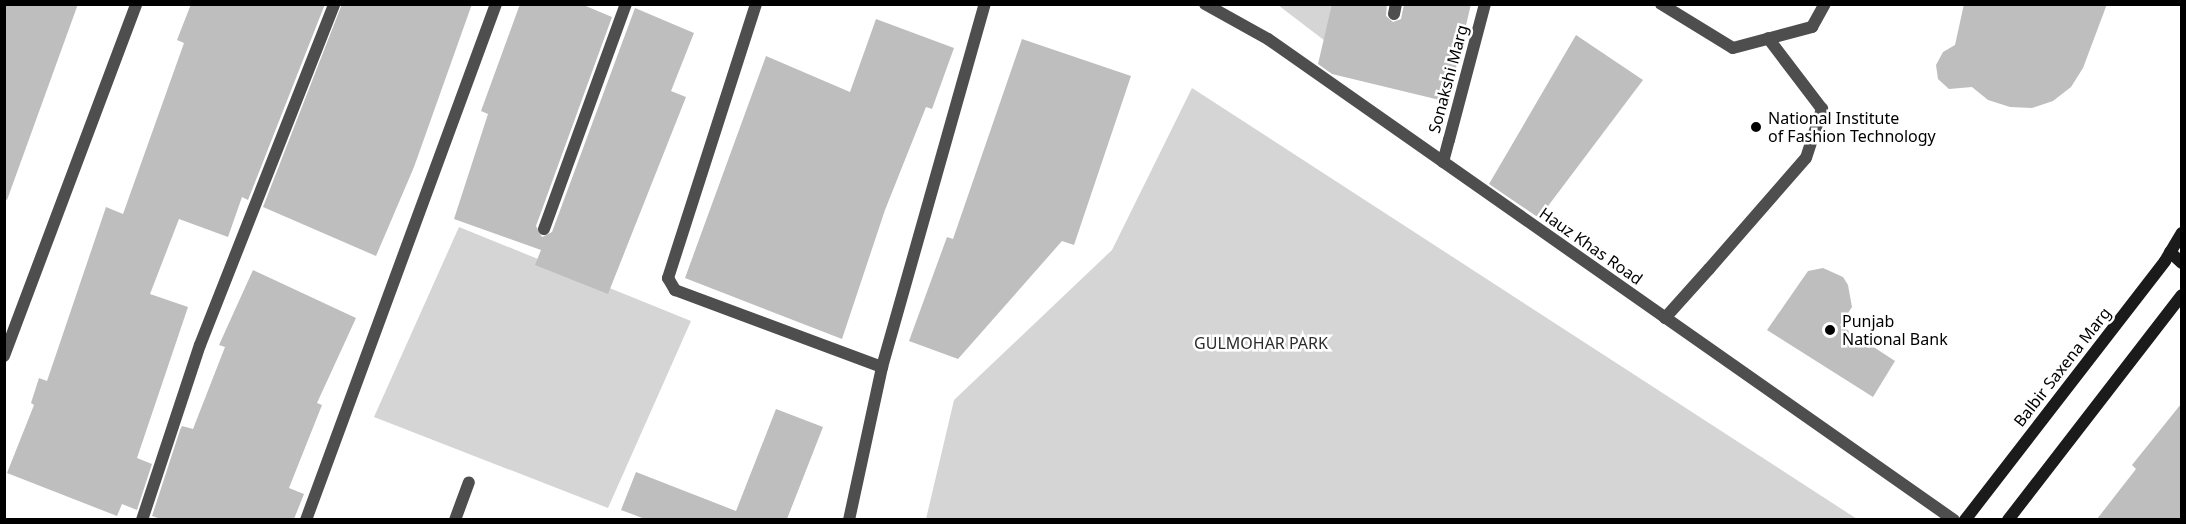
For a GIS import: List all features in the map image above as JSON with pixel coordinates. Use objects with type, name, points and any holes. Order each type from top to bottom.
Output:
[{"type":"street","points":[[4,356],[136,4]]},
{"type":"street","points":[[142,519],[200,345],[334,4]]},
{"type":"street","points":[[306,519],[496,4]]},
{"type":"street","points":[[544,230],[626,4]]},
{"type":"street","points":[[756,4],[668,273],[671,285],[675,290],[882,367]]},
{"type":"street","points":[[849,519],[882,367],[985,4]]},
{"type":"street","name":"Hauz Khas Road","points":[[1205,4],[1268,39],[1954,519]]},
{"type":"street","name":"Sonakshi Marg","points":[[1443,162],[1485,4]]},
{"type":"street","points":[[1661,4],[1733,48],[1812,27],[1825,4]]},
{"type":"street","points":[[1665,318],[1806,159],[1822,109],[1768,38]]},
{"type":"street","name":"Balbir Saxena Marg","points":[[1965,519],[2170,252],[2181,233]]},
{"type":"street","points":[[2170,252],[2181,263]]},
{"type":"street","points":[[2008,519],[2181,295]]},
{"type":"street","points":[[455,519],[469,482]]},
{"type":"green space","points":[[1278,5],[1338,5],[1329,44]]},
{"type":"green space","name":"GULMOHAR PARK","points":[[1192,88],[1857,519],[926,519],[954,400],[1112,250]]},
{"type":"green space","points":[[459,227],[691,321],[608,508],[374,417]]},
{"type":"building","points":[[4,4],[78,4],[7,200],[4,199]]},
{"type":"building","points":[[191,4],[325,4],[248,200],[242,197],[228,237],[179,219],[150,294],[188,307],[137,458],[152,464],[137,510],[122,504],[117,516],[7,473],[34,405],[31,403],[39,378],[47,381],[106,207],[123,214],[184,43],[177,40]]},
{"type":"building","points":[[342,4],[472,4],[414,167],[376,256],[263,207]]},
{"type":"building","points":[[520,4],[581,4],[612,17],[536,226],[542,237],[552,232],[635,8],[694,33],[671,91],[686,97],[608,294],[535,265],[541,250],[454,219],[488,114],[481,111]]},
{"type":"building","points":[[1332,4],[1387,4],[1386,16],[1393,22],[1401,19],[1404,4],[1471,4],[1448,102],[1332,74],[1318,64]]},
{"type":"building","points":[[1964,4],[2107,4],[2083,68],[2071,87],[2053,101],[2032,108],[2010,107],[1988,100],[1972,87],[1949,89],[1938,79],[1936,65],[1943,52],[1955,45]]},
{"type":"building","points":[[876,19],[954,48],[932,109],[926,107],[885,210],[842,339],[685,278],[766,56],[850,92]]},
{"type":"building","points":[[1576,35],[1643,80],[1539,218],[1489,184]]},
{"type":"building","points":[[1022,39],[1131,76],[1074,245],[1062,241],[958,359],[909,341],[947,237],[953,239]]},
{"type":"building","points":[[1823,268],[1843,277],[1848,285],[1852,307],[1840,325],[1895,361],[1873,397],[1767,330],[1808,271]]},
{"type":"building","points":[[253,270],[356,318],[317,403],[322,405],[289,488],[304,494],[294,519],[161,519],[152,516],[180,430],[182,426],[193,429],[225,347],[219,345]]},
{"type":"building","points":[[2181,404],[2181,519],[2097,519],[2136,469],[2132,465]]},
{"type":"building","points":[[776,409],[823,427],[787,519],[645,519],[621,510],[636,472],[736,511]]},
{"type":"place","name":"National Institute of Fashion Technology","points":[[1756,127]]},
{"type":"place","name":"Punjab National Bank","points":[[1830,330]]}]
